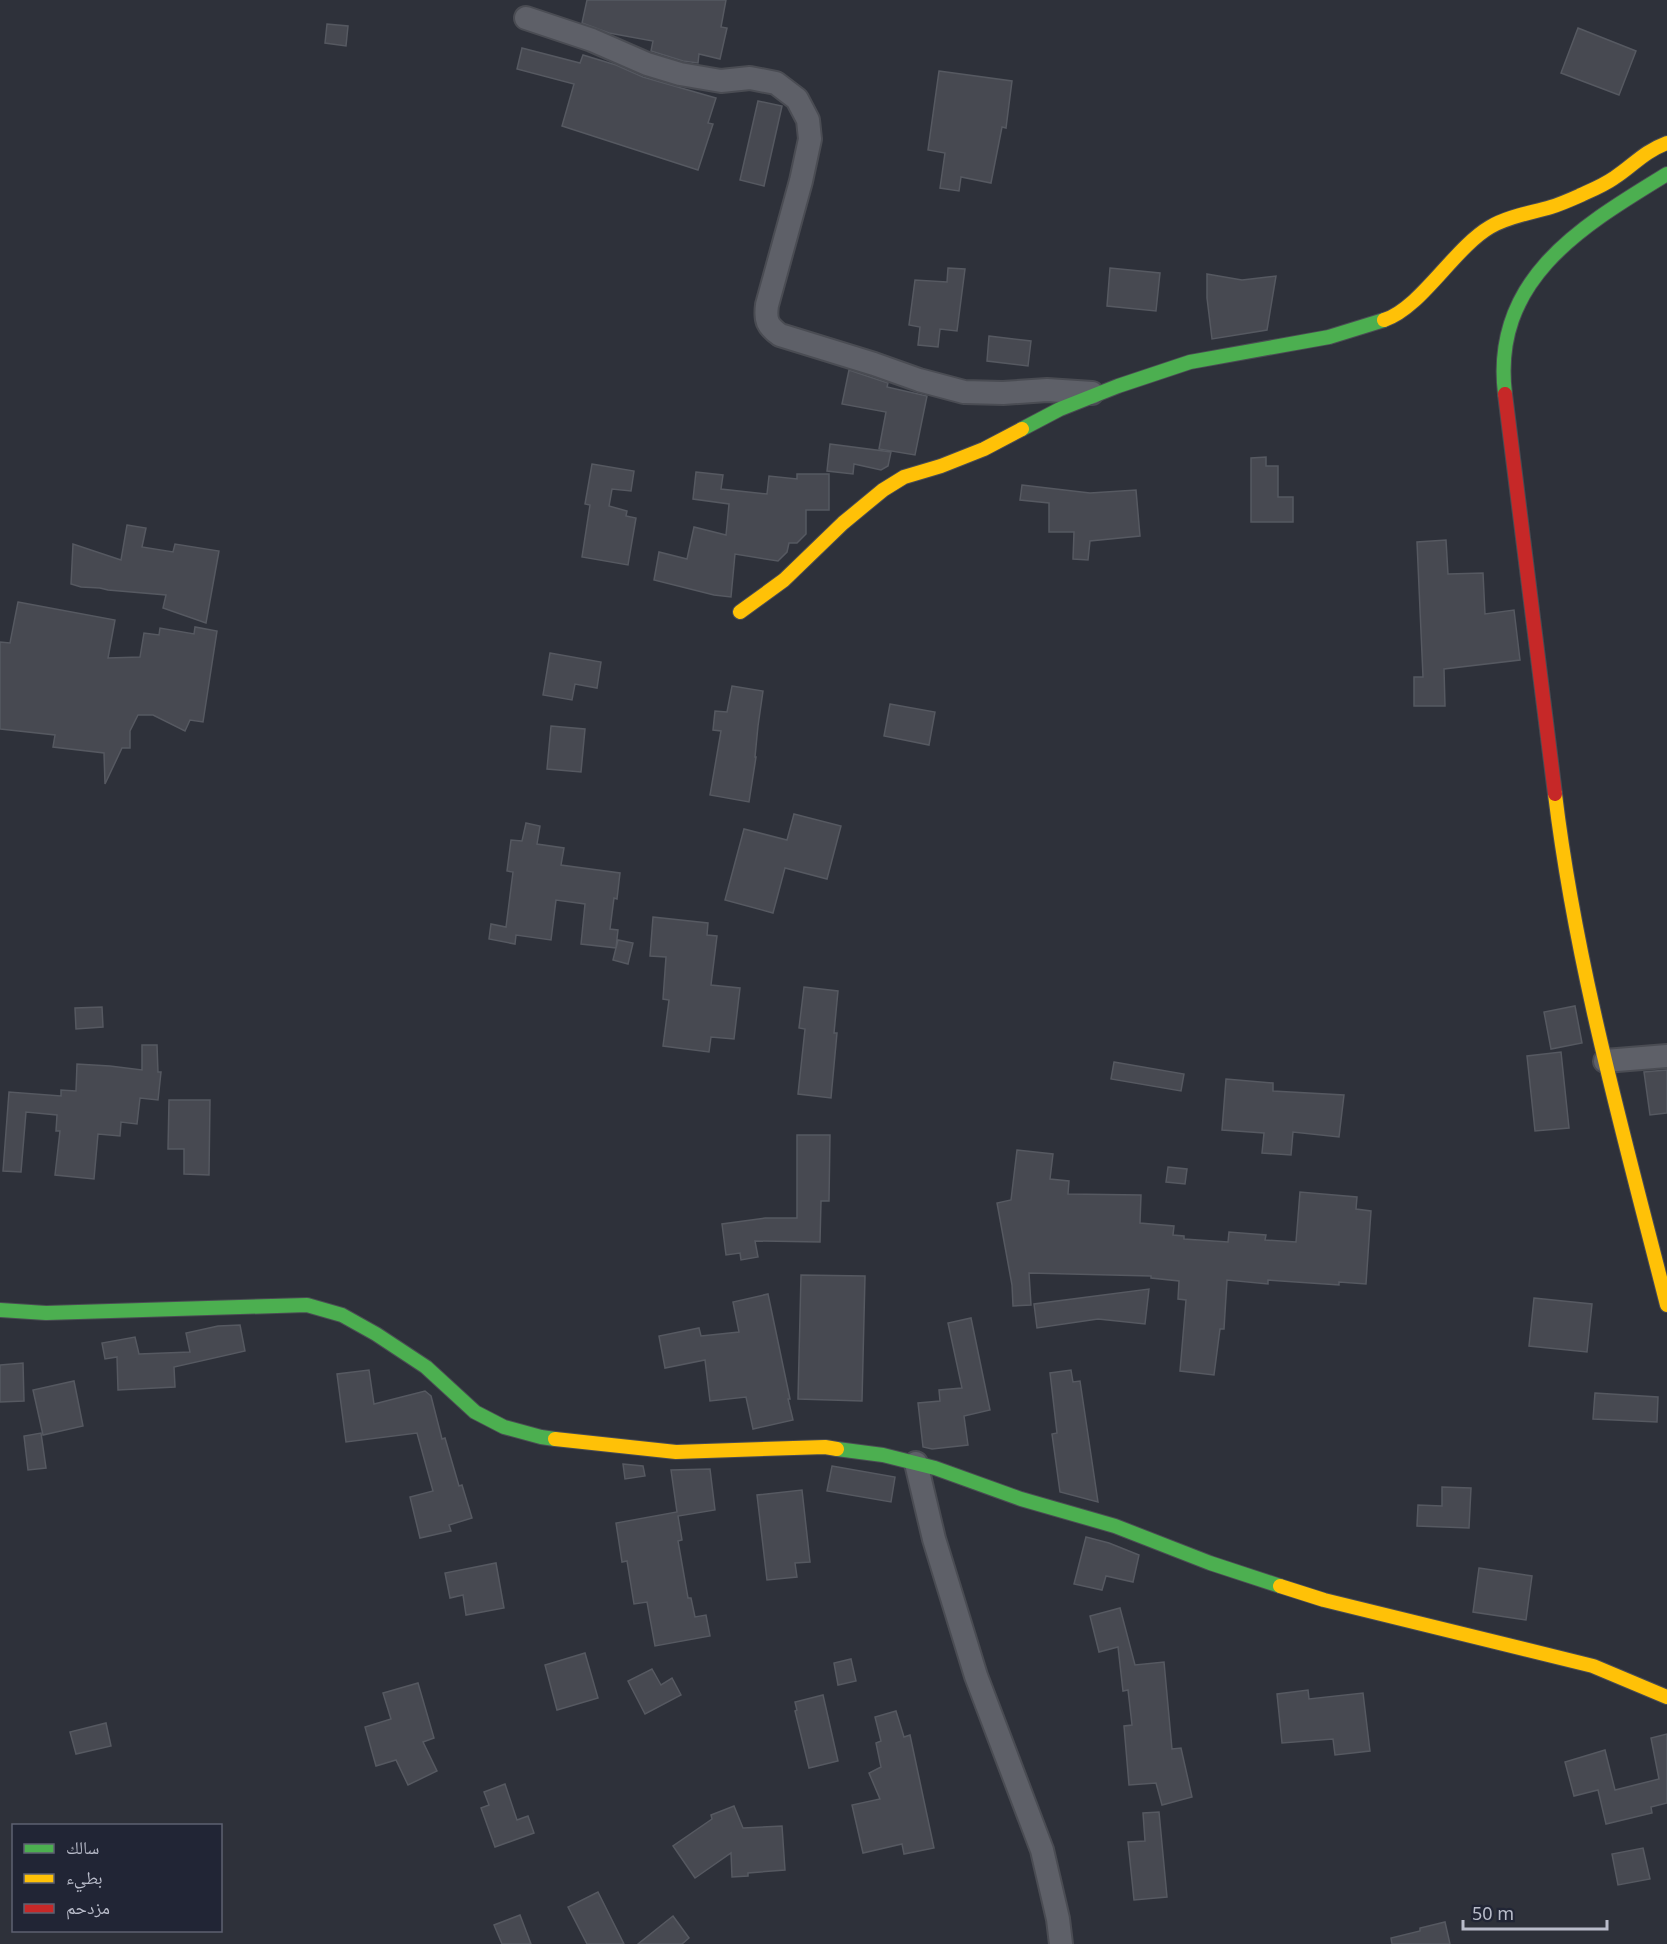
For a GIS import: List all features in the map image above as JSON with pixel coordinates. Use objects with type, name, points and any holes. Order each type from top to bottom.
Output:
[{"type":"street","points":[[526,18],[592,40],[680,74],[721,81],[750,78],[776,83],[797,99],[808,120],[810,139],[765,319],[771,329],[780,335],[919,380],[964,392],[1003,393],[1047,390],[1100,393]]},
{"type":"street","points":[[740,612],[784,580],[843,523],[883,490],[904,477],[941,466],[984,448],[1060,408],[1190,362],[1329,337],[1390,318],[1410,304],[1470,242],[1490,228],[1507,219],[1555,206],[1581,195],[1613,178],[1651,149],[1667,143]]},
{"type":"street","points":[[1667,174],[1606,212],[1547,260],[1533,277],[1513,315],[1504,354],[1504,395],[1558,813],[1575,924],[1605,1061],[1667,1305]]},
{"type":"street","points":[[1605,1061],[1667,1056]]},
{"type":"street","points":[[0,1310],[46,1313],[307,1305],[342,1315],[376,1334],[426,1367],[475,1412],[504,1427],[541,1437],[676,1452],[825,1447],[883,1455],[935,1468],[1021,1498],[1115,1526],[1210,1563],[1324,1600],[1593,1666],[1667,1696]]},
{"type":"street","points":[[915,1463],[934,1539],[976,1676],[1042,1850],[1061,1944]]},
{"type":"building","points":[[587,0],[726,0],[721,27],[727,28],[720,59],[699,54],[698,63],[683,61],[651,51],[653,41],[609,33],[582,23]]},
{"type":"building","points":[[327,24],[348,26],[346,46],[325,43]]},
{"type":"building","points":[[1578,28],[1636,51],[1619,95],[1561,73]]},
{"type":"building","points":[[522,48],[580,63],[583,55],[616,65],[643,77],[716,98],[708,123],[713,124],[698,170],[562,126],[574,84],[517,69]]},
{"type":"building","points":[[939,71],[1012,81],[1006,128],[1002,127],[991,183],[961,177],[959,191],[940,188],[945,153],[928,150]]},
{"type":"building","points":[[758,101],[782,106],[764,186],[740,180]]},
{"type":"building","points":[[948,268],[965,269],[957,331],[940,329],[938,347],[918,345],[920,327],[909,325],[915,280],[947,282]]},
{"type":"building","points":[[1110,268],[1160,273],[1156,311],[1107,306]]},
{"type":"building","points":[[1207,274],[1242,280],[1276,276],[1267,330],[1212,339],[1207,298]]},
{"type":"building","points":[[989,336],[1031,341],[1028,366],[987,361]]},
{"type":"building","points":[[849,370],[888,383],[887,387],[927,396],[915,455],[879,449],[886,412],[842,404]]},
{"type":"building","points":[[830,444],[891,452],[888,466],[881,470],[854,464],[853,474],[827,471]]},
{"type":"building","points":[[1266,457],[1266,466],[1278,466],[1278,497],[1293,497],[1293,522],[1251,522],[1251,458]]},
{"type":"building","points":[[592,464],[634,471],[631,491],[612,489],[609,506],[627,511],[626,516],[636,518],[628,565],[582,557],[590,505],[585,504]]},
{"type":"building","points":[[696,472],[723,475],[721,489],[767,494],[769,476],[797,479],[797,474],[829,474],[829,510],[806,510],[806,534],[797,543],[789,543],[787,552],[778,561],[735,554],[731,597],[654,580],[659,552],[687,559],[694,527],[726,535],[729,504],[693,499]]},
{"type":"building","points":[[1022,485],[1090,493],[1136,490],[1140,536],[1090,541],[1088,560],[1073,559],[1074,532],[1049,532],[1049,503],[1020,500]]},
{"type":"building","points":[[127,525],[146,528],[142,547],[173,552],[175,544],[219,551],[206,623],[163,608],[166,595],[81,587],[71,584],[73,544],[121,560]]},
{"type":"building","points":[[1446,540],[1448,574],[1483,573],[1485,614],[1514,610],[1520,660],[1444,669],[1445,706],[1414,706],[1414,677],[1423,677],[1417,542]]},
{"type":"building","points":[[18,602],[115,620],[108,658],[140,657],[144,633],[159,635],[160,628],[194,634],[195,627],[217,631],[203,722],[190,720],[185,731],[153,715],[138,715],[130,731],[130,748],[122,748],[105,784],[104,753],[53,747],[55,735],[0,729],[0,642],[10,643]]},
{"type":"building","points":[[550,653],[601,662],[597,688],[575,684],[572,700],[543,695]]},
{"type":"building","points":[[732,686],[763,691],[749,802],[710,795],[721,731],[713,730],[715,711],[727,712]]},
{"type":"building","points":[[890,704],[935,712],[929,745],[884,736]]},
{"type":"building","points":[[551,726],[585,729],[581,772],[547,769]]},
{"type":"building","points":[[794,814],[841,826],[827,879],[785,868],[773,913],[725,900],[744,829],[787,840]]},
{"type":"building","points":[[526,823],[540,826],[537,844],[564,848],[561,865],[620,873],[610,929],[618,930],[616,948],[581,944],[585,904],[556,900],[551,940],[516,935],[515,944],[489,939],[491,924],[506,927],[513,872],[507,871],[511,840],[522,841]]},
{"type":"building","points":[[653,917],[708,923],[707,935],[717,936],[711,985],[740,988],[734,1039],[711,1037],[709,1052],[663,1046],[669,1000],[663,999],[666,957],[650,956]]},
{"type":"building","points":[[618,940],[633,943],[628,964],[613,960]]},
{"type":"building","points":[[804,987],[838,991],[831,1098],[798,1094],[805,1029],[799,1028]]},
{"type":"building","points":[[1575,1006],[1582,1043],[1551,1049],[1544,1012]]},
{"type":"building","points":[[102,1007],[103,1027],[76,1029],[75,1008]]},
{"type":"building","points":[[142,1045],[157,1045],[158,1072],[161,1072],[158,1100],[140,1098],[137,1124],[121,1122],[120,1136],[98,1134],[94,1179],[55,1175],[60,1131],[56,1131],[57,1115],[26,1112],[21,1172],[3,1171],[9,1092],[61,1096],[61,1090],[76,1091],[77,1064],[142,1070]]},
{"type":"building","points":[[1561,1052],[1569,1128],[1535,1131],[1527,1056]]},
{"type":"building","points":[[1114,1062],[1184,1074],[1181,1091],[1111,1079]]},
{"type":"building","points":[[1667,1070],[1667,1113],[1650,1115],[1644,1072]]},
{"type":"building","points":[[1226,1079],[1273,1083],[1273,1091],[1344,1095],[1339,1137],[1293,1132],[1291,1155],[1262,1153],[1264,1133],[1222,1130]]},
{"type":"building","points":[[169,1100],[210,1100],[209,1175],[184,1174],[184,1149],[168,1149]]},
{"type":"building","points":[[797,1135],[830,1135],[829,1201],[821,1201],[820,1242],[755,1241],[758,1257],[741,1260],[740,1253],[726,1255],[722,1224],[765,1218],[797,1218]]},
{"type":"building","points":[[1017,1150],[1053,1154],[1050,1179],[1069,1181],[1068,1194],[1141,1195],[1140,1223],[1174,1226],[1173,1235],[1184,1236],[1184,1239],[1228,1242],[1229,1232],[1266,1235],[1265,1240],[1296,1242],[1300,1192],[1357,1197],[1356,1209],[1371,1211],[1366,1284],[1339,1282],[1339,1285],[1268,1280],[1268,1284],[1227,1280],[1224,1329],[1220,1329],[1214,1375],[1180,1371],[1186,1300],[1178,1299],[1179,1281],[1151,1278],[1151,1276],[1029,1273],[1031,1305],[1013,1306],[1012,1285],[997,1203],[1011,1200]]},
{"type":"building","points":[[1168,1167],[1187,1169],[1185,1184],[1166,1182]]},
{"type":"building","points":[[801,1275],[865,1276],[862,1401],[798,1399]]},
{"type":"building","points":[[1149,1289],[1145,1324],[1098,1319],[1037,1328],[1034,1304]]},
{"type":"building","points":[[768,1294],[793,1420],[753,1429],[746,1397],[710,1401],[705,1360],[665,1368],[659,1336],[699,1328],[701,1336],[739,1332],[733,1302]]},
{"type":"building","points":[[1534,1298],[1592,1304],[1587,1352],[1529,1346]]},
{"type":"building","points":[[971,1318],[990,1410],[964,1416],[968,1445],[932,1449],[923,1447],[918,1403],[940,1401],[939,1390],[962,1388],[948,1323]]},
{"type":"building","points":[[240,1325],[245,1351],[174,1367],[175,1387],[118,1390],[117,1357],[105,1359],[102,1343],[135,1337],[139,1354],[190,1352],[186,1333],[218,1326]]},
{"type":"building","points":[[23,1363],[24,1401],[0,1402],[0,1365]]},
{"type":"building","points":[[369,1370],[374,1404],[425,1391],[431,1396],[442,1439],[445,1438],[459,1486],[462,1485],[472,1518],[449,1525],[451,1531],[420,1538],[410,1497],[433,1491],[417,1433],[346,1442],[337,1374]]},
{"type":"building","points":[[1071,1370],[1073,1382],[1080,1381],[1098,1502],[1060,1492],[1052,1434],[1057,1433],[1050,1373]]},
{"type":"building","points":[[74,1381],[83,1426],[43,1435],[33,1390]]},
{"type":"building","points":[[1595,1393],[1658,1397],[1657,1422],[1593,1419]]},
{"type":"building","points":[[41,1433],[46,1468],[28,1470],[24,1436]]},
{"type":"building","points":[[623,1464],[643,1466],[645,1476],[625,1479]]},
{"type":"building","points":[[832,1466],[895,1477],[891,1502],[827,1491]]},
{"type":"building","points":[[710,1469],[715,1510],[678,1516],[682,1540],[678,1541],[688,1598],[691,1598],[695,1617],[706,1615],[710,1636],[655,1646],[647,1602],[634,1604],[627,1561],[622,1562],[616,1523],[677,1512],[671,1470]]},
{"type":"building","points":[[1442,1487],[1471,1488],[1469,1528],[1417,1526],[1418,1505],[1442,1506]]},
{"type":"building","points":[[802,1490],[810,1562],[795,1563],[797,1577],[767,1580],[757,1495]]},
{"type":"building","points":[[1086,1537],[1139,1555],[1133,1582],[1106,1576],[1102,1590],[1074,1584]]},
{"type":"building","points":[[496,1563],[504,1608],[466,1615],[463,1595],[450,1598],[445,1573]]},
{"type":"building","points":[[1479,1568],[1532,1576],[1526,1620],[1473,1612]]},
{"type":"building","points":[[1120,1608],[1135,1665],[1164,1662],[1172,1749],[1181,1748],[1192,1797],[1162,1805],[1156,1783],[1129,1785],[1124,1726],[1132,1725],[1128,1690],[1123,1691],[1118,1647],[1099,1652],[1090,1616]]},
{"type":"building","points":[[585,1653],[598,1698],[557,1710],[545,1665]]},
{"type":"building","points":[[851,1659],[856,1681],[838,1685],[834,1663]]},
{"type":"building","points":[[652,1669],[661,1685],[672,1678],[681,1695],[645,1714],[628,1681]]},
{"type":"building","points":[[418,1683],[434,1738],[423,1742],[437,1771],[408,1785],[396,1760],[376,1766],[365,1727],[391,1719],[383,1693]]},
{"type":"building","points":[[1308,1690],[1309,1699],[1363,1693],[1370,1751],[1335,1755],[1333,1739],[1282,1743],[1277,1694]]},
{"type":"building","points":[[823,1695],[838,1761],[809,1768],[795,1711],[797,1710],[795,1702]]},
{"type":"building","points":[[896,1711],[904,1737],[910,1735],[934,1848],[904,1854],[902,1844],[863,1853],[852,1805],[880,1799],[869,1773],[881,1767],[876,1743],[881,1741],[875,1717]]},
{"type":"building","points":[[106,1723],[111,1746],[76,1754],[70,1732]]},
{"type":"building","points":[[1667,1734],[1667,1803],[1651,1807],[1652,1813],[1606,1824],[1598,1790],[1574,1796],[1565,1762],[1605,1750],[1615,1790],[1659,1779],[1651,1738]]},
{"type":"building","points":[[505,1784],[517,1820],[528,1816],[534,1833],[495,1847],[481,1808],[489,1805],[484,1792]]},
{"type":"building","points":[[734,1806],[743,1828],[782,1826],[785,1870],[748,1873],[748,1876],[732,1877],[731,1853],[695,1878],[673,1846],[712,1819],[711,1815]]},
{"type":"building","points":[[1159,1812],[1167,1897],[1134,1900],[1128,1842],[1145,1841],[1143,1813]]},
{"type":"building","points":[[1643,1848],[1650,1879],[1618,1885],[1612,1854]]},
{"type":"building","points":[[598,1892],[624,1944],[587,1944],[568,1907]]},
{"type":"building","points":[[520,1915],[531,1944],[502,1944],[494,1925]]},
{"type":"building","points":[[673,1916],[689,1938],[682,1944],[638,1944]]},
{"type":"building","points":[[1445,1922],[1450,1944],[1392,1944],[1391,1938]]},
{"type":"traffic: fast","points":[[1505,394],[1504,354],[1512,318],[1528,288],[1549,260],[1575,236],[1604,214],[1667,174]]},
{"type":"traffic: fast","points":[[1022,429],[1060,409],[1118,386],[1190,362],[1329,337],[1384,320]]},
{"type":"traffic: fast","points":[[0,1310],[46,1313],[307,1305],[342,1315],[376,1334],[426,1367],[475,1412],[504,1427],[555,1439]]},
{"type":"traffic: fast","points":[[837,1449],[883,1455],[935,1468],[1021,1499],[1115,1526],[1210,1563],[1280,1586]]},
{"type":"traffic: slow","points":[[1384,320],[1411,303],[1463,249],[1490,227],[1512,217],[1559,204],[1594,189],[1614,178],[1651,150],[1667,143]]},
{"type":"traffic: slow","points":[[740,612],[784,580],[843,523],[883,490],[904,477],[941,466],[984,449],[1022,429]]},
{"type":"traffic: slow","points":[[1555,794],[1564,859],[1588,987],[1667,1305]]},
{"type":"traffic: slow","points":[[555,1439],[676,1452],[825,1447],[837,1449]]},
{"type":"traffic: slow","points":[[1280,1586],[1324,1600],[1593,1666],[1667,1697]]},
{"type":"traffic: jam","points":[[1505,394],[1555,794]]}]
